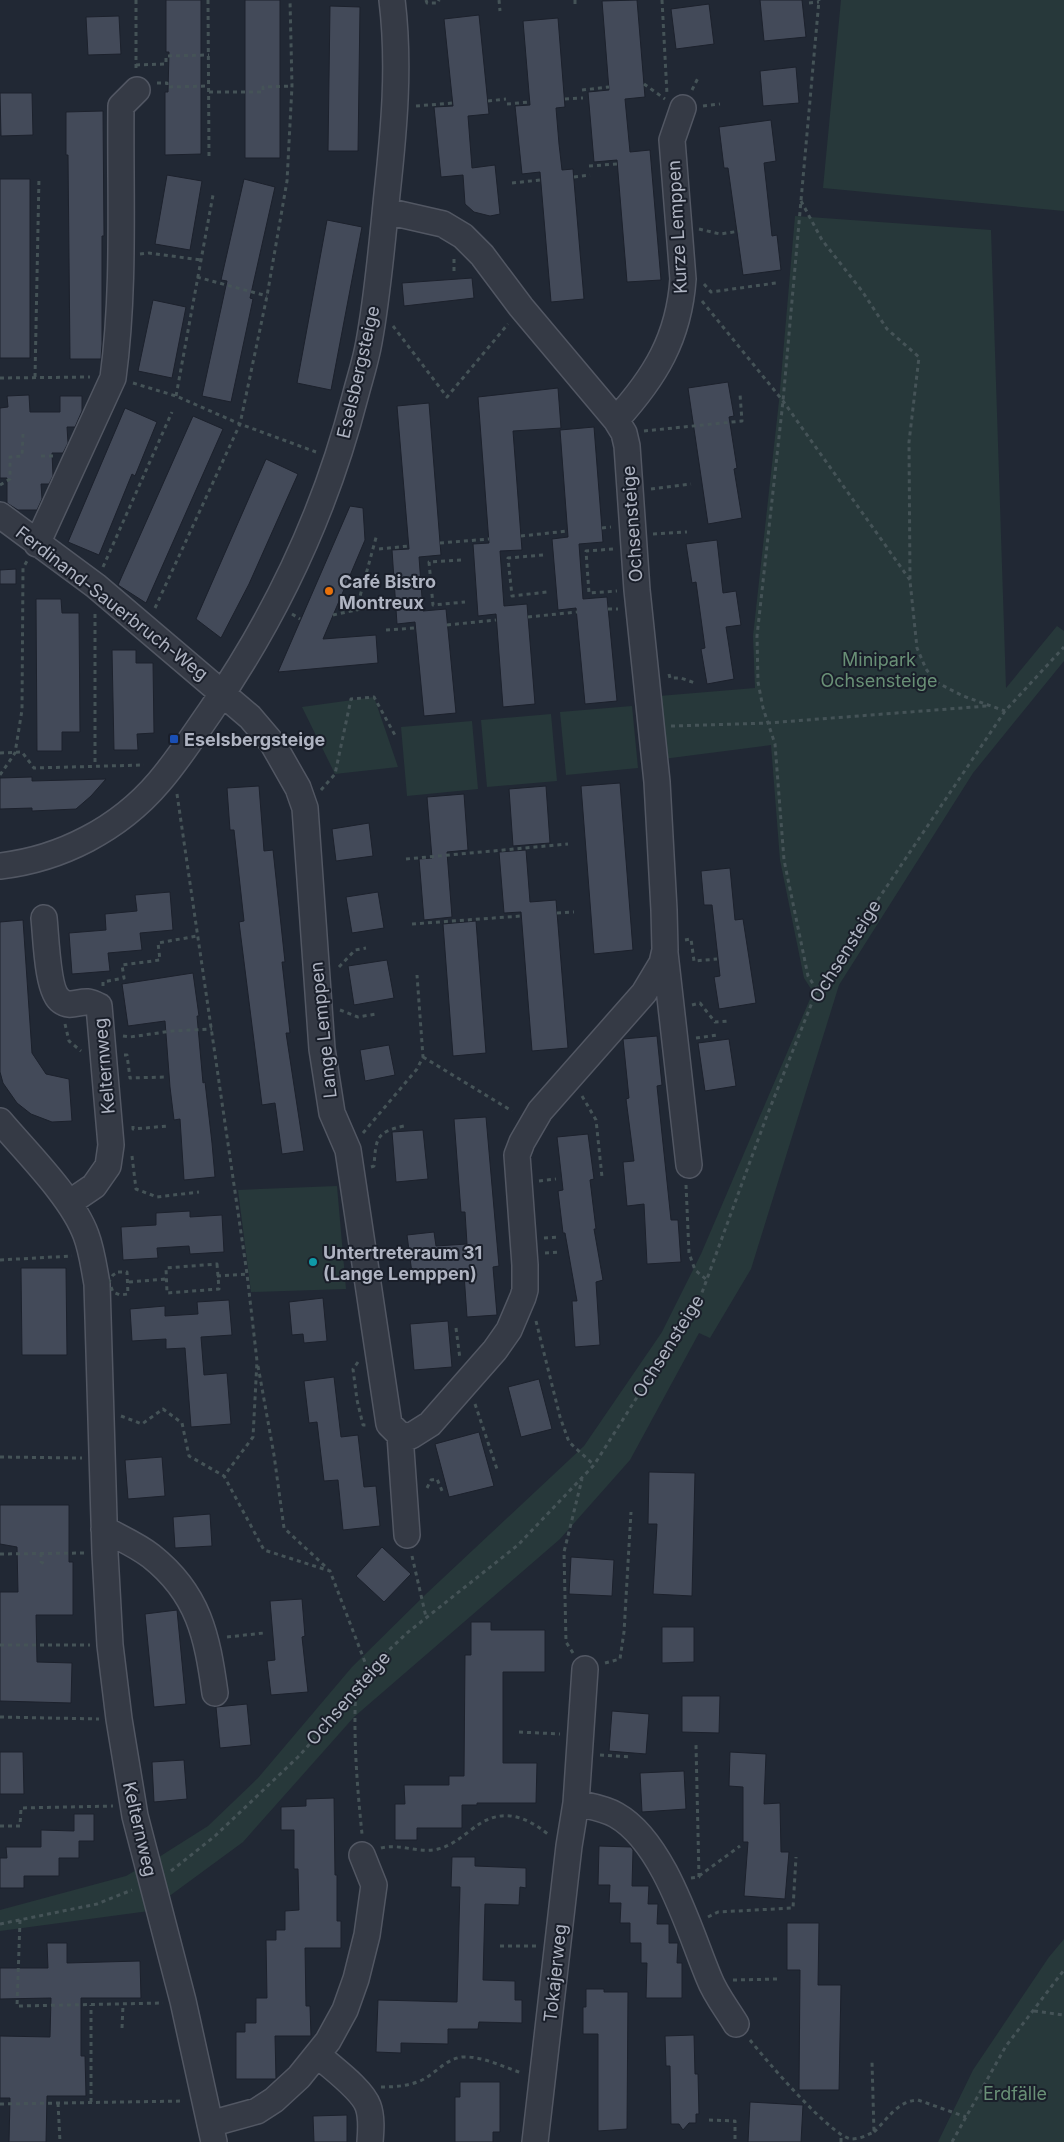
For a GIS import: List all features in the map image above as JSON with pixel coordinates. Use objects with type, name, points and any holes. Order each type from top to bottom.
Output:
[{"type":"street","name":"Eselsbergsteige","points":[[0,866],[61,852],[86,841],[134,807],[158,784],[223,693],[276,604],[317,518],[338,460],[369,344],[386,211],[396,107],[392,0]]},
{"type":"street","points":[[37,544],[113,378],[120,263],[120,106],[137,90]]},
{"type":"street","name":"Kurze Lemppen","points":[[616,420],[640,394],[658,366],[670,342],[682,297],[683,279],[672,140],[683,108]]},
{"type":"street","name":"Ochsensteige","points":[[386,211],[443,224],[463,236],[482,255],[521,308],[616,420],[624,433],[642,541],[637,590],[656,782],[665,950],[689,1165]]},
{"type":"street","name":"Ferdinand-Sauerbruch-Weg","points":[[0,514],[37,544],[96,586],[223,693]]},
{"type":"street","name":"Lange Lemppen","points":[[223,693],[250,717],[274,744],[298,788],[305,808],[322,1043],[332,1113],[348,1150],[389,1424],[400,1435],[407,1535]]},
{"type":"street","points":[[44,918],[52,984],[55,994],[60,1001]]},
{"type":"street","name":"Ochsensteige","points":[[400,1435],[411,1436],[430,1424],[495,1350],[509,1330],[525,1290],[525,1255],[517,1155],[522,1142],[540,1111],[644,993],[662,963],[665,950]]},
{"type":"street","name":"Kelternweg","points":[[60,1001],[69,1004],[88,1002],[99,1006],[111,1145],[108,1166],[102,1177],[94,1186],[69,1203]]},
{"type":"street","name":"Kelternweg","points":[[0,1121],[69,1203],[87,1236],[92,1256],[97,1284],[110,1645],[119,1719],[132,1801],[183,2001],[209,2122]]},
{"type":"street","points":[[105,1541],[151,1556],[187,1594],[206,1638],[215,1693]]},
{"type":"street","name":"Tokajerweg","points":[[535,2142],[544,2081],[569,1846],[576,1803],[585,1669]]},
{"type":"street","points":[[576,1803],[601,1809],[622,1819],[648,1847],[670,1881],[690,1926],[710,1980],[736,2024]]},
{"type":"street","points":[[209,2122],[257,2111],[274,2100],[299,2077],[328,2041],[345,2010],[356,1979],[366,1936],[374,1885],[362,1855]]},
{"type":"street","points":[[318,2055],[361,2092],[368,2106],[371,2123],[370,2142]]},
{"type":"path","points":[[136,0],[137,90]]},
{"type":"path","points":[[208,0],[209,156]]},
{"type":"path","points":[[146,627],[240,424],[267,296],[287,181],[292,86],[290,0]]},
{"type":"path","points":[[426,0],[427,3],[438,3],[439,0]]},
{"type":"path","points":[[499,0],[500,11]]},
{"type":"path","points":[[575,0],[575,8]]},
{"type":"path","points":[[644,84],[668,101],[662,0]]},
{"type":"path","points":[[809,3],[819,1],[800,200],[784,401],[757,636],[758,682],[763,708],[775,744],[784,860],[808,976],[817,990]]},
{"type":"path","points":[[136,65],[166,64],[166,56],[208,55]]},
{"type":"path","points":[[167,83],[167,87],[209,86]]},
{"type":"path","points":[[209,92],[263,92],[263,87],[292,86]]},
{"type":"path","points":[[582,90],[609,87]]},
{"type":"path","points":[[565,99],[583,98]]},
{"type":"path","points":[[488,101],[506,99]]},
{"type":"path","points":[[507,104],[530,102]]},
{"type":"path","points":[[396,107],[453,104]]},
{"type":"path","points":[[589,166],[617,164]]},
{"type":"path","points":[[574,177],[590,176]]},
{"type":"path","points":[[35,377],[38,177]]},
{"type":"path","points":[[512,183],[540,180]]},
{"type":"path","points":[[176,396],[212,195]]},
{"type":"path","points":[[800,200],[822,240],[862,291],[887,329],[918,357],[909,442],[910,581],[917,648],[926,669],[936,682],[963,696],[1004,711]]},
{"type":"path","points":[[702,229],[720,234],[740,231]]},
{"type":"path","points":[[154,254],[200,260]]},
{"type":"path","points":[[197,277],[267,296]]},
{"type":"path","points":[[683,279],[784,401],[910,581]]},
{"type":"path","points":[[723,290],[776,283]]},
{"type":"path","points":[[375,302],[447,397],[521,308]]},
{"type":"path","points":[[0,378],[113,378],[176,396],[240,424],[338,460]]},
{"type":"path","points":[[650,430],[742,421],[740,394]]},
{"type":"path","points":[[96,586],[172,412]]},
{"type":"path","points":[[0,485],[10,479],[10,457],[22,456],[23,434]]},
{"type":"path","points":[[652,489],[691,484]]},
{"type":"path","points":[[521,536],[568,531]]},
{"type":"path","points":[[637,590],[589,593],[586,551],[687,532]]},
{"type":"path","points":[[356,611],[377,534]]},
{"type":"path","points":[[440,543],[489,539]]},
{"type":"path","points":[[0,775],[14,753],[22,710],[23,568],[37,544]]},
{"type":"path","points":[[379,549],[409,546]]},
{"type":"path","points":[[543,555],[508,558],[512,596],[546,592]]},
{"type":"path","points":[[461,560],[429,562],[434,605],[465,602]]},
{"type":"path","points":[[332,615],[384,604]]},
{"type":"path","points":[[95,612],[96,766]]},
{"type":"path","points":[[528,617],[577,612]]},
{"type":"path","points":[[447,625],[496,620]]},
{"type":"path","points":[[386,630],[415,628]]},
{"type":"path","name":"Ochsensteige","points":[[0,1924],[97,1904],[152,1883],[215,1836],[252,1802],[315,1738],[368,1670],[426,1617],[518,1544],[594,1465],[700,1298],[766,1118],[817,990],[1004,711],[1064,647]]},
{"type":"path","points":[[670,678],[681,678],[695,683]]},
{"type":"path","points":[[335,774],[351,699],[374,697],[396,736]]},
{"type":"path","points":[[651,726],[768,723],[987,706]]},
{"type":"path","points":[[0,753],[22,752],[34,768],[173,765],[247,1274],[257,1361],[274,1455],[284,1528],[330,1571],[368,1670]]},
{"type":"path","points":[[406,859],[568,844]]},
{"type":"path","points":[[557,914],[574,912]]},
{"type":"path","points":[[412,924],[522,916]]},
{"type":"path","points":[[103,982],[124,978],[122,965],[160,960],[158,942],[197,936]]},
{"type":"path","points":[[337,969],[355,950],[366,948]]},
{"type":"path","points":[[710,960],[718,959]]},
{"type":"path","points":[[360,1136],[418,1069],[423,1058],[417,975]]},
{"type":"path","points":[[60,1001],[69,1041],[86,1055],[127,1055],[130,1078],[165,1077]]},
{"type":"path","points":[[690,1005],[700,1004],[715,1022],[729,1021]]},
{"type":"path","points":[[339,1010],[358,1016],[376,1014]]},
{"type":"path","points":[[102,1031],[130,1037],[172,1031],[212,1030]]},
{"type":"path","points":[[693,1038],[718,1035]]},
{"type":"path","points":[[423,1058],[512,1111]]},
{"type":"path","points":[[583,1098],[596,1120],[602,1177]]},
{"type":"path","points":[[133,1121],[133,1129],[168,1126]]},
{"type":"path","points":[[374,1166],[375,1147],[381,1135],[386,1130],[404,1126]]},
{"type":"path","points":[[110,1155],[132,1155],[136,1189],[157,1197],[199,1192]]},
{"type":"path","points":[[689,1165],[686,1184],[690,1253],[695,1270],[707,1280]]},
{"type":"path","points":[[540,1181],[556,1179]]},
{"type":"path","points":[[542,1238],[560,1236]]},
{"type":"path","points":[[545,1254],[562,1252]]},
{"type":"path","points":[[0,1260],[92,1256]]},
{"type":"path","points":[[216,1264],[217,1276],[219,1289],[167,1293],[166,1268],[216,1264]]},
{"type":"path","points":[[128,1272],[128,1294]]},
{"type":"path","points":[[217,1276],[247,1274]]},
{"type":"path","points":[[129,1282],[166,1279]]},
{"type":"path","points":[[525,1290],[534,1313],[560,1417],[570,1442],[594,1465]]},
{"type":"path","points":[[224,1476],[253,1438],[257,1361]]},
{"type":"path","points":[[467,1382],[497,1470]]},
{"type":"path","points":[[142,1424],[163,1410],[182,1423],[188,1456],[224,1476],[264,1550],[330,1571]]},
{"type":"path","points":[[0,1457],[102,1458]]},
{"type":"path","points":[[583,1478],[564,1552],[564,1579],[566,1642],[585,1669]]},
{"type":"path","points":[[426,1492],[427,1485],[432,1480],[437,1479],[443,1493]]},
{"type":"path","points":[[620,1659],[624,1632],[631,1512]]},
{"type":"path","points":[[407,1535],[426,1617]]},
{"type":"path","points":[[0,1554],[41,1554],[105,1541]]},
{"type":"path","points":[[41,1554],[40,1562],[46,1565]]},
{"type":"path","points":[[206,1638],[264,1633]]},
{"type":"path","points":[[0,1645],[110,1645]]},
{"type":"path","points":[[356,1685],[354,1717],[362,1855],[384,1847],[437,1850],[450,1845],[484,1820],[501,1815],[514,1815],[530,1821],[555,1840],[569,1846]]},
{"type":"path","points":[[0,1716],[119,1719]]},
{"type":"path","points":[[519,1732],[580,1744],[631,1757]]},
{"type":"path","points":[[696,1745],[699,1877]]},
{"type":"path","points":[[0,1826],[20,1826],[21,1808],[118,1806],[132,1801]]},
{"type":"path","points":[[670,1881],[699,1877],[740,1846]]},
{"type":"path","points":[[690,1926],[718,1912],[793,1908],[796,1857]]},
{"type":"path","points":[[20,1920],[17,2006],[123,2005],[183,2001]]},
{"type":"path","points":[[500,1946],[558,1946]]},
{"type":"path","points":[[952,2142],[1006,2046],[1064,1970]]},
{"type":"path","points":[[710,1980],[778,1979]]},
{"type":"path","points":[[91,2005],[91,2102]]},
{"type":"path","points":[[122,2028],[123,2005]]},
{"type":"path","points":[[1033,2011],[1064,2015]]},
{"type":"path","points":[[736,2024],[771,2066],[830,2128],[841,2135],[851,2139],[864,2137],[874,2132],[898,2106],[909,2100],[918,2100],[966,2117]]},
{"type":"path","points":[[394,2087],[412,2084],[424,2079],[445,2063],[461,2057],[492,2062],[544,2081]]},
{"type":"path","points":[[872,2062],[874,2132]]},
{"type":"path","points":[[0,2104],[91,2102],[209,2122]]},
{"type":"path","points":[[58,2103],[60,2142]]},
{"type":"path","points":[[709,2120],[735,2120],[734,2142]]},
{"type":"path","points":[[840,2142],[841,2135]]},
{"type":"green space","points":[[841,0],[1064,0],[1064,211],[823,188]]},
{"type":"green space","name":"Minipark Ochsensteige","points":[[795,216],[991,230],[1006,688],[1057,626],[1064,631],[1064,661],[973,773],[839,985],[751,1269],[710,1338],[699,1333],[630,1460],[560,1539],[354,1717],[243,1842],[149,1911],[0,1931],[0,1910],[126,1876],[208,1826],[258,1778],[352,1667],[426,1594],[584,1446],[662,1332],[701,1254],[813,992],[804,978],[780,860],[771,745],[663,759],[659,696],[755,688],[753,636],[779,401]]},
{"type":"green space","points":[[374,697],[398,767],[335,774],[302,707]]},
{"type":"green space","points":[[632,706],[638,768],[566,775],[560,712]]},
{"type":"green space","points":[[551,714],[557,781],[487,787],[481,720]]},
{"type":"green space","points":[[472,721],[478,789],[407,796],[401,727]]},
{"type":"green space","points":[[337,1186],[346,1289],[251,1292],[238,1190]]},
{"type":"green space","name":"Erdfälle","points":[[1064,1939],[1064,2142],[938,2142],[973,2070],[1049,1957]]},
{"type":"building","points":[[166,0],[201,0],[201,154],[165,155],[165,92],[168,92],[169,52],[166,52]]},
{"type":"building","points":[[245,0],[280,0],[280,158],[245,158]]},
{"type":"building","points":[[637,0],[645,97],[625,99],[630,152],[650,150],[661,280],[627,282],[617,160],[594,162],[588,92],[609,90],[602,1]]},
{"type":"building","points":[[760,0],[802,0],[806,37],[764,41]]},
{"type":"building","points":[[709,4],[714,44],[676,49],[671,9]]},
{"type":"building","points":[[330,6],[360,7],[358,151],[328,151]]},
{"type":"building","points":[[479,15],[489,114],[468,116],[472,168],[495,165],[500,214],[490,216],[474,212],[465,204],[463,175],[441,177],[434,107],[453,106],[444,19]]},
{"type":"building","points":[[119,16],[121,54],[88,55],[86,17]]},
{"type":"building","points":[[558,18],[565,107],[556,108],[559,144],[562,170],[573,169],[584,299],[551,302],[540,172],[522,174],[515,106],[530,105],[523,21]]},
{"type":"building","points":[[796,67],[799,103],[763,106],[760,71]]},
{"type":"building","points":[[0,93],[32,93],[33,135],[1,136]]},
{"type":"building","points":[[103,111],[104,236],[102,236],[101,359],[70,359],[66,112]]},
{"type":"building","points":[[771,120],[776,161],[764,163],[772,236],[777,235],[781,270],[743,275],[728,168],[724,168],[719,127]]},
{"type":"building","points":[[167,175],[202,181],[190,250],[155,244]]},
{"type":"building","points":[[0,179],[30,179],[30,358],[0,358]]},
{"type":"building","points":[[244,179],[275,187],[250,298],[253,299],[231,402],[202,396],[227,281],[221,280]]},
{"type":"building","points":[[327,220],[362,227],[331,390],[297,383]]},
{"type":"building","points":[[472,278],[474,298],[404,306],[402,283]]},
{"type":"building","points":[[153,300],[186,307],[172,378],[138,371]]},
{"type":"building","points":[[728,382],[734,416],[729,417],[737,468],[734,469],[742,518],[708,524],[688,388]]},
{"type":"building","points":[[558,388],[561,428],[513,431],[522,550],[500,551],[504,606],[527,604],[535,704],[503,707],[496,614],[478,616],[473,544],[489,543],[478,397]]},
{"type":"building","points":[[29,395],[30,412],[60,412],[60,396],[82,396],[82,411],[75,427],[67,427],[68,443],[63,453],[52,453],[53,476],[49,484],[41,484],[42,499],[37,510],[18,510],[7,503],[7,478],[0,478],[0,408],[8,407],[7,396]]},
{"type":"building","points":[[429,403],[441,555],[419,557],[423,611],[446,609],[456,713],[424,716],[415,622],[397,624],[392,550],[409,549],[397,406]]},
{"type":"building","points":[[125,408],[157,422],[135,476],[132,474],[99,555],[68,542]]},
{"type":"building","points":[[193,416],[223,429],[146,603],[118,585]]},
{"type":"building","points":[[594,427],[603,542],[579,544],[583,599],[607,597],[617,701],[585,704],[576,608],[558,610],[552,539],[568,537],[560,430]]},
{"type":"building","points":[[266,459],[298,474],[249,584],[221,638],[196,619]]},
{"type":"building","points":[[350,506],[363,508],[365,540],[323,639],[376,635],[378,663],[278,672]]},
{"type":"building","points":[[717,540],[723,593],[736,591],[741,625],[726,627],[734,679],[707,684],[701,649],[705,648],[696,582],[692,583],[686,544]]},
{"type":"building","points":[[16,569],[16,584],[0,584],[0,570]]},
{"type":"building","points":[[36,599],[61,599],[62,613],[79,613],[80,732],[62,732],[62,751],[37,751]]},
{"type":"building","points":[[112,650],[136,650],[136,663],[153,663],[154,733],[137,734],[138,750],[114,750]]},
{"type":"building","points":[[32,777],[32,781],[106,779],[76,809],[32,811],[32,808],[0,809],[0,778]]},
{"type":"building","points":[[620,783],[633,950],[594,954],[581,786]]},
{"type":"building","points":[[259,786],[264,851],[273,850],[285,962],[282,962],[290,1033],[286,1033],[304,1151],[282,1154],[275,1103],[262,1105],[239,922],[244,921],[234,830],[230,830],[227,788]]},
{"type":"building","points":[[546,786],[550,843],[513,846],[509,789]]},
{"type":"building","points":[[464,794],[468,850],[447,852],[452,917],[424,920],[419,859],[432,858],[427,797]]},
{"type":"building","points":[[369,823],[373,856],[336,861],[332,829]]},
{"type":"building","points":[[526,850],[530,902],[556,900],[568,1048],[532,1051],[521,912],[504,913],[499,852]]},
{"type":"building","points":[[730,868],[735,920],[743,919],[756,1003],[719,1009],[714,977],[720,976],[712,905],[704,905],[701,871]]},
{"type":"building","points":[[170,892],[173,930],[140,933],[142,950],[108,953],[110,971],[72,974],[69,933],[106,930],[105,914],[137,911],[135,895]]},
{"type":"building","points":[[378,892],[384,928],[352,933],[346,897]]},
{"type":"building","points":[[23,920],[32,1053],[46,1074],[69,1079],[72,1121],[52,1122],[31,1114],[17,1103],[3,1083],[0,1072],[0,922]]},
{"type":"building","points":[[476,921],[486,1053],[453,1056],[443,924]]},
{"type":"building","points":[[387,960],[394,998],[354,1005],[348,966]]},
{"type":"building","points":[[193,973],[199,1016],[197,1016],[203,1083],[205,1082],[215,1177],[184,1180],[180,1119],[174,1120],[165,1021],[128,1026],[122,984]]},
{"type":"building","points":[[657,1036],[662,1085],[657,1086],[671,1220],[678,1220],[681,1262],[647,1264],[644,1204],[627,1206],[623,1162],[634,1161],[626,1099],[629,1098],[623,1039]]},
{"type":"building","points":[[729,1039],[736,1086],[705,1091],[698,1043]]},
{"type":"building","points":[[389,1045],[395,1075],[365,1081],[360,1050]]},
{"type":"building","points":[[486,1117],[499,1266],[493,1267],[497,1315],[467,1317],[464,1274],[413,1281],[407,1235],[434,1232],[436,1246],[467,1244],[465,1212],[461,1212],[454,1119]]},
{"type":"building","points":[[423,1130],[428,1179],[396,1182],[392,1132]]},
{"type":"building","points":[[588,1134],[594,1179],[590,1180],[596,1229],[594,1229],[603,1280],[596,1282],[600,1345],[575,1347],[572,1301],[577,1301],[565,1233],[563,1233],[558,1191],[563,1190],[557,1137]]},
{"type":"building","points":[[190,1211],[190,1217],[222,1215],[224,1252],[190,1254],[189,1246],[157,1248],[158,1258],[123,1260],[121,1227],[156,1225],[156,1213]]},
{"type":"building","points":[[21,1268],[66,1268],[67,1355],[22,1355]]},
{"type":"building","points":[[323,1298],[327,1341],[304,1343],[303,1334],[292,1335],[289,1302]]},
{"type":"building","points":[[229,1300],[232,1335],[201,1337],[204,1375],[227,1373],[231,1424],[191,1427],[185,1348],[166,1349],[166,1339],[132,1341],[130,1309],[165,1306],[165,1316],[198,1314],[197,1302]]},
{"type":"building","points":[[448,1321],[452,1367],[414,1370],[410,1324]]},
{"type":"building","points":[[334,1377],[341,1437],[358,1435],[364,1487],[376,1486],[380,1526],[343,1530],[338,1480],[324,1481],[317,1422],[309,1423],[304,1381]]},
{"type":"building","points":[[539,1379],[552,1429],[521,1437],[508,1387]]},
{"type":"building","points":[[479,1432],[494,1486],[449,1497],[435,1444]]},
{"type":"building","points":[[162,1457],[165,1496],[128,1499],[125,1460]]},
{"type":"building","points":[[649,1472],[695,1473],[692,1596],[653,1594],[657,1524],[648,1524]]},
{"type":"building","points":[[0,1505],[69,1505],[69,1562],[73,1562],[73,1615],[36,1615],[37,1662],[72,1663],[71,1703],[0,1701],[0,1592],[18,1592],[17,1547],[0,1544]]},
{"type":"building","points":[[210,1514],[212,1546],[175,1548],[173,1517]]},
{"type":"building","points":[[382,1547],[411,1574],[384,1602],[356,1576]]},
{"type":"building","points":[[571,1557],[614,1560],[612,1596],[569,1594]]},
{"type":"building","points":[[302,1599],[305,1636],[302,1637],[308,1692],[271,1695],[267,1661],[275,1660],[270,1601]]},
{"type":"building","points":[[177,1610],[186,1704],[154,1707],[145,1614]]},
{"type":"building","points":[[471,1622],[491,1622],[491,1630],[545,1630],[545,1672],[503,1672],[503,1763],[537,1763],[536,1803],[477,1803],[477,1805],[462,1805],[462,1828],[417,1828],[417,1840],[395,1840],[395,1804],[405,1804],[404,1785],[449,1785],[449,1776],[464,1776],[465,1655],[471,1655]]},
{"type":"building","points":[[662,1627],[694,1627],[694,1662],[662,1663]]},
{"type":"building","points":[[682,1696],[720,1696],[719,1733],[682,1732]]},
{"type":"building","points":[[247,1704],[251,1745],[220,1748],[216,1707]]},
{"type":"building","points":[[612,1711],[649,1714],[646,1754],[609,1751]]},
{"type":"building","points":[[0,1752],[23,1752],[24,1794],[0,1794]]},
{"type":"building","points":[[730,1752],[766,1754],[764,1804],[780,1803],[781,1852],[789,1852],[785,1899],[744,1896],[748,1842],[743,1842],[743,1787],[729,1786]]},
{"type":"building","points":[[184,1760],[187,1799],[154,1802],[152,1762]]},
{"type":"building","points":[[684,1771],[686,1809],[642,1812],[640,1773]]},
{"type":"building","points":[[334,1798],[337,1921],[341,1921],[341,1948],[305,1948],[306,2006],[310,2006],[311,2036],[275,2036],[276,2079],[236,2079],[236,2032],[245,2032],[245,2023],[256,2023],[256,1998],[267,1998],[266,1940],[276,1940],[276,1930],[285,1930],[285,1911],[299,1910],[298,1869],[294,1869],[294,1830],[281,1830],[281,1807],[306,1806],[306,1799]]},
{"type":"building","points":[[74,1814],[94,1814],[94,1841],[79,1841],[79,1858],[59,1858],[59,1876],[24,1876],[24,1888],[0,1888],[0,1858],[7,1858],[6,1847],[41,1847],[41,1830],[74,1831]]},
{"type":"building","points":[[599,1846],[631,1847],[633,1850],[632,1886],[649,1886],[648,1904],[658,1904],[657,1924],[669,1924],[669,1943],[678,1943],[677,1963],[682,1963],[682,1998],[646,1998],[647,1963],[641,1963],[641,1943],[630,1943],[630,1923],[620,1923],[621,1903],[609,1903],[610,1885],[598,1885]]},
{"type":"building","points":[[452,1857],[475,1857],[475,1866],[526,1868],[526,1888],[520,1887],[519,1905],[485,1904],[483,1980],[515,1981],[515,2000],[522,2000],[522,2023],[479,2022],[478,2029],[448,2029],[448,2044],[401,2043],[401,2053],[376,2052],[378,2000],[457,2002],[460,1887],[451,1887]]},
{"type":"building","points":[[787,1923],[819,1923],[818,1985],[841,1985],[839,2090],[799,2090],[800,1970],[787,1970]]},
{"type":"building","points":[[47,1943],[67,1943],[67,1963],[140,1961],[141,1998],[81,1998],[81,2056],[85,2056],[86,2096],[47,2096],[46,2142],[9,2142],[10,2098],[0,2098],[0,2036],[50,2037],[51,1998],[0,1999],[0,1968],[48,1968]]},
{"type":"building","points":[[586,1989],[604,1989],[604,1992],[628,1992],[627,2129],[598,2131],[598,2034],[583,2034],[583,2007],[586,2007]]},
{"type":"building","points":[[694,2035],[695,2074],[698,2074],[699,2114],[696,2114],[696,2123],[689,2123],[683,2130],[679,2124],[671,2124],[670,2066],[666,2066],[665,2036]]},
{"type":"building","points":[[460,2082],[500,2082],[500,2132],[493,2132],[493,2142],[455,2142],[455,2097],[460,2097]]},
{"type":"building","points":[[750,2102],[803,2105],[801,2142],[748,2142]]},
{"type":"building","points":[[347,2115],[347,2142],[314,2142],[313,2116]]},
{"type":"place","name":"Café Bistro Montreux","points":[[329,591]]},
{"type":"place","name":"Eselsbergsteige","points":[[174,739]]},
{"type":"place","name":"Untertreteraum 31 (Lange Lemppen)","points":[[313,1262]]}]
